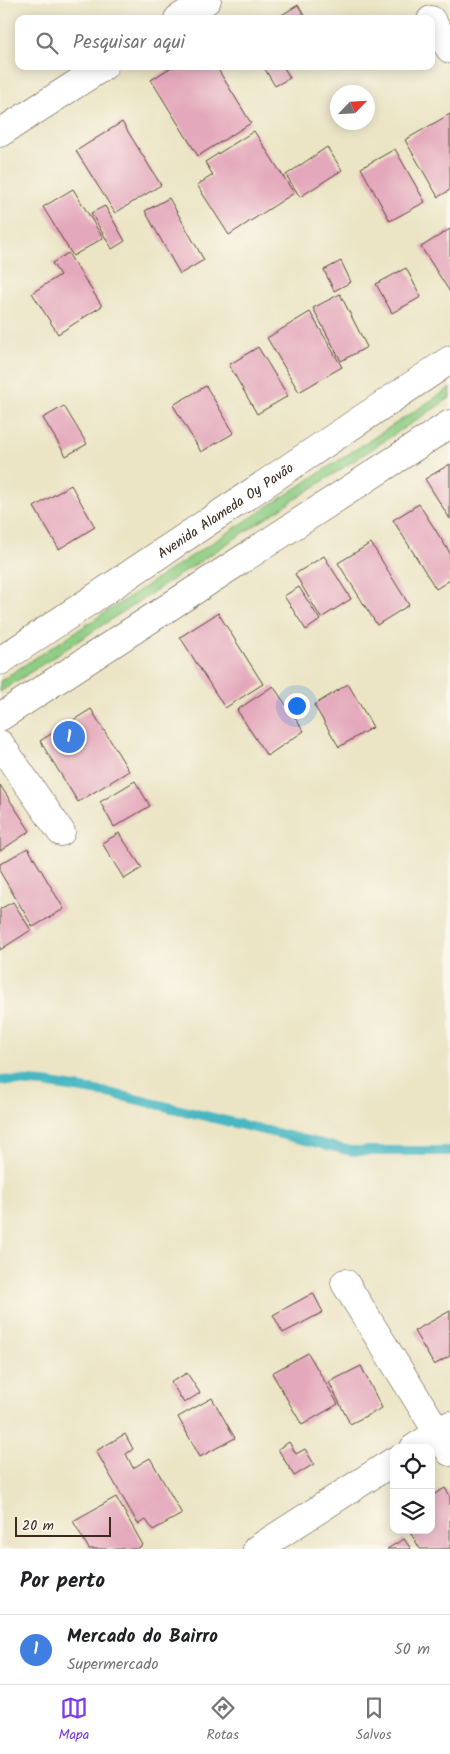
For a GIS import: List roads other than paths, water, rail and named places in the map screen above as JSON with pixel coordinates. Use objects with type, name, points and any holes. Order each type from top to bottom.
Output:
[{"type":"street","points":[[184,15],[207,0]]},
{"type":"street","points":[[418,0],[428,15]]},
{"type":"street","points":[[435,25],[450,48]]},
{"type":"street","points":[[0,133],[98,70]]},
{"type":"street","name":"Avenida Alameda Oy Pavão","points":[[0,661],[450,360]]},
{"type":"street","points":[[0,717],[450,424]]},
{"type":"street","points":[[0,744],[61,832]]},
{"type":"street","points":[[345,1282],[446,1437],[426,1444]]},
{"type":"street","points":[[257,1549],[390,1464]]},
{"type":"waterway","points":[[0,1080],[44,1083],[114,1094],[351,1151],[450,1151]]},
{"type":"place","name":"Mercado do Bairro","points":[[69,737]]}]
